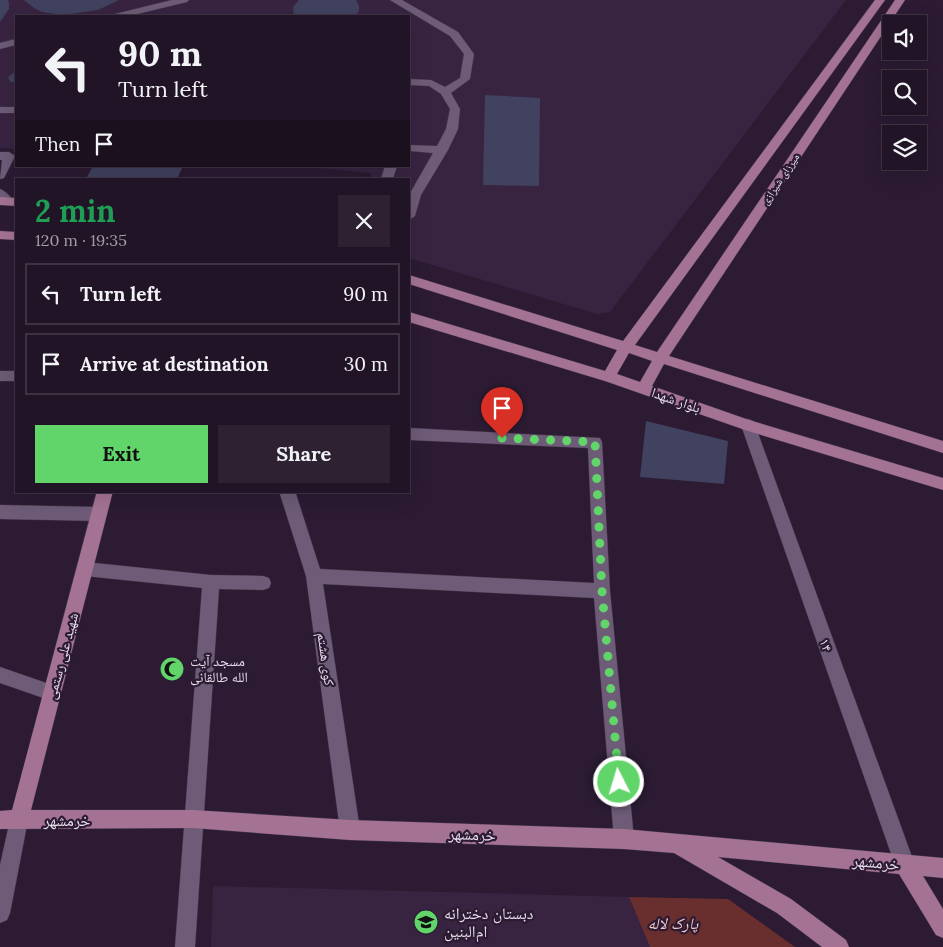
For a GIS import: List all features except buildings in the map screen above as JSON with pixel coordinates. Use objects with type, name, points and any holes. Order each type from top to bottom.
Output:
[{"type":"main road","name":"میرزای شیرازی","points":[[608,377],[625,348],[880,0]]},
{"type":"main road","name":"میرزای شیرازی","points":[[643,389],[660,358],[900,0]]},
{"type":"main road","points":[[0,235],[15,236]]},
{"type":"main road","points":[[410,279],[943,447]]},
{"type":"main road","name":"بلوار شهدا","points":[[410,317],[608,377],[748,425],[943,484]]},
{"type":"main road","name":"شهید علی رستمی","points":[[9,820],[52,693],[104,493]]},
{"type":"main road","name":"خرمشهر","points":[[9,820],[193,819],[350,830],[624,839],[943,868]]},
{"type":"main road","points":[[675,844],[784,906],[839,947]]},
{"type":"main road","points":[[905,865],[943,928]]},
{"type":"street","points":[[122,15],[184,0]]},
{"type":"street","points":[[395,0],[454,34],[469,54],[465,79],[445,92]]},
{"type":"street","points":[[0,46],[15,42]]},
{"type":"street","points":[[410,82],[431,83],[445,92],[455,109],[452,129],[415,196],[410,213]]},
{"type":"street","points":[[0,110],[15,110]]},
{"type":"street","points":[[410,148],[442,150]]},
{"type":"street","points":[[0,156],[9,156],[0,175]]},
{"type":"street","points":[[0,376],[15,376]]},
{"type":"street","name":"۱۴","points":[[748,425],[905,865]]},
{"type":"street","points":[[410,434],[595,442],[602,591],[624,839]]},
{"type":"street","name":"کوی هشتم","points":[[289,493],[314,576],[350,830]]},
{"type":"street","points":[[0,512],[99,514]]},
{"type":"street","points":[[85,569],[211,582],[264,583]]},
{"type":"street","points":[[314,576],[602,591]]},
{"type":"street","points":[[185,947],[211,582]]},
{"type":"street","points":[[0,675],[52,693]]},
{"type":"street","points":[[0,914],[9,820]]},
{"type":"shaded area","points":[[0,0],[846,0],[610,312],[597,314],[410,258],[410,178],[371,178],[371,173],[308,167],[410,167],[410,15],[15,15],[15,149],[0,148]]},
{"type":"shaded area","name":"دبستان دخترانه ام‌البنین","points":[[213,886],[629,897],[650,947],[211,947]]},
{"type":"green space","name":"پارک لاله","points":[[629,897],[728,899],[795,947],[650,947]]},
{"type":"place","name":"مسجد آیت الله طالقانی","points":[[172,669]]},
{"type":"place","name":"دبستان دخترانه ام‌البنین","points":[[426,922]]},
{"type":"route","points":[[502,438],[595,442],[602,591],[619,782]]}]
